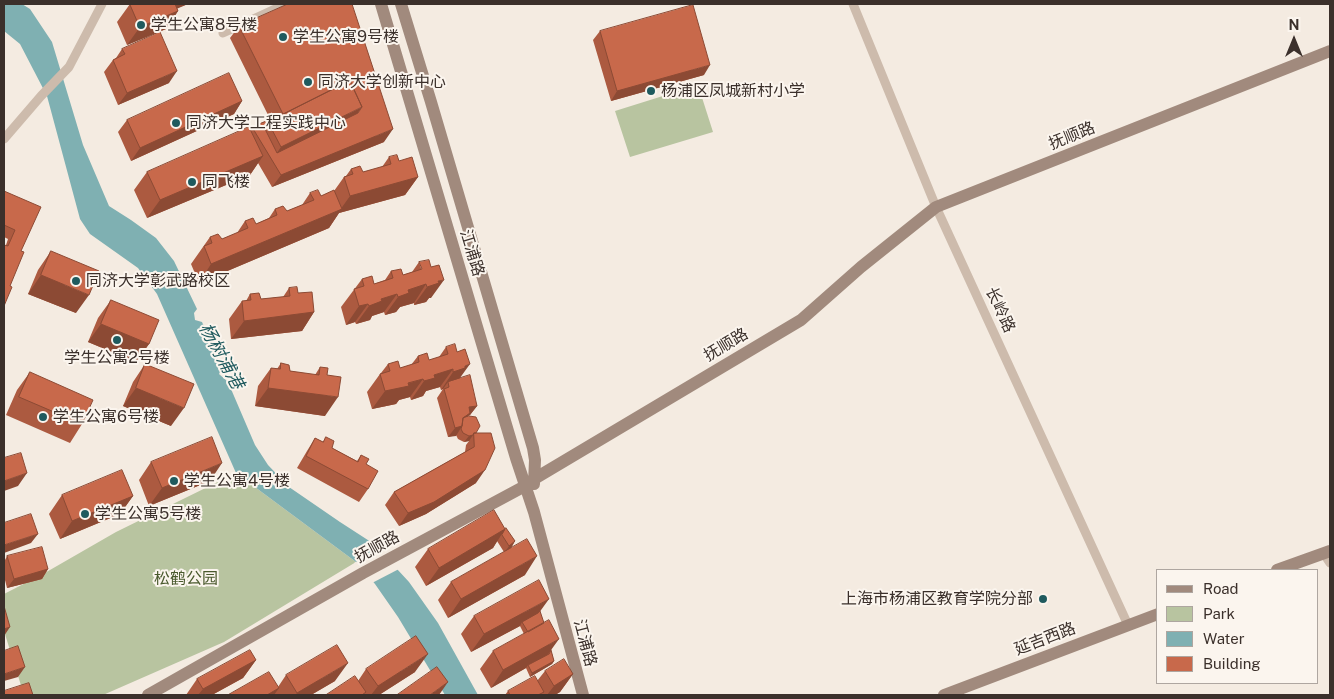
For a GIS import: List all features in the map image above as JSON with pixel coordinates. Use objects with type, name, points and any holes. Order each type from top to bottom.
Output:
[{"type":"street","points":[[4,139],[69,67],[102,4]]},
{"type":"street","points":[[223,33],[286,4]]},
{"type":"street","name":"江浦路","points":[[381,4],[530,482],[534,512],[583,695]]},
{"type":"street","name":"江浦路","points":[[401,4],[533,448],[535,460],[530,482]]},
{"type":"street","name":"长岭路","points":[[853,4],[936,207],[1128,625]]},
{"type":"street","name":"抚顺路","points":[[148,695],[363,573],[530,482],[801,320],[861,266],[936,207],[1330,51]]},
{"type":"street","points":[[1281,569],[1328,556]]},
{"type":"street","name":"延吉西路","points":[[944,695],[1156,615]]},
{"type":"green space","points":[[698,85],[713,132],[630,157],[615,111]]},
{"type":"green space","name":"松鹤公园","points":[[236,473],[356,562],[224,642],[103,695],[24,695],[4,631],[4,594],[116,532]]},
{"type":"water","name":"杨树浦港","points":[[4,4],[22,4],[30,9],[52,42],[83,145],[109,206],[156,238],[174,261],[197,309],[194,313],[195,320],[202,322],[222,368],[219,374],[228,382],[255,445],[268,465],[289,487],[374,544],[409,582],[438,623],[478,695],[445,695],[398,617],[375,584],[356,562],[236,473],[157,294],[138,268],[90,234],[80,219],[47,96],[20,44],[4,31]]},
{"type":"pier","points":[[381,548],[399,569],[372,583],[354,563]]},
{"type":"building","points":[[130,4],[175,4],[178,11],[140,27]]},
{"type":"building","name":"同济大学创新中心","points":[[288,4],[352,4],[393,129],[281,175],[252,127],[283,114],[239,26]],"holes":[[[350,81],[362,107],[358,113],[277,153],[264,127],[268,122]]]},
{"type":"building","points":[[693,5],[710,65],[617,91],[600,31]]},
{"type":"building","points":[[160,32],[177,71],[127,93],[113,60],[125,54],[122,49]]},
{"type":"building","name":"同济大学工程实践中心","points":[[229,73],[242,101],[140,148],[127,120]]},
{"type":"building","points":[[350,81],[362,107],[281,147],[268,122]]},
{"type":"building","points":[[249,127],[263,156],[160,200],[147,172]]},
{"type":"building","points":[[397,155],[399,161],[412,157],[418,177],[350,196],[344,177],[353,174],[351,169],[360,166],[363,172],[391,164],[389,157]]},
{"type":"building","points":[[318,190],[321,196],[334,190],[342,209],[211,264],[204,246],[212,243],[210,237],[218,234],[222,239],[248,228],[245,221],[253,218],[256,224],[277,215],[275,209],[283,206],[287,211],[314,200],[310,193]]},
{"type":"building","points":[[4,191],[41,207],[21,251],[24,252],[4,306],[4,245],[8,246],[15,230],[4,225]]},
{"type":"building","points":[[51,251],[99,271],[89,295],[41,275]]},
{"type":"building","points":[[429,260],[431,267],[439,265],[444,280],[427,287],[426,284],[408,290],[409,293],[398,297],[397,294],[381,299],[382,301],[369,306],[368,304],[359,306],[354,289],[364,286],[362,279],[372,276],[374,284],[393,278],[391,271],[401,269],[403,275],[422,269],[419,262]]},
{"type":"building","points":[[297,287],[298,293],[312,292],[314,312],[244,321],[242,301],[251,300],[250,294],[259,293],[261,299],[290,296],[289,288]]},
{"type":"building","points":[[111,300],[159,320],[149,344],[101,324]]},
{"type":"building","points":[[455,344],[457,352],[465,349],[470,364],[465,366],[465,368],[453,372],[453,369],[434,375],[435,378],[424,381],[423,379],[408,383],[409,386],[385,391],[380,374],[390,371],[388,364],[398,361],[400,368],[419,362],[418,356],[427,353],[429,360],[448,354],[446,347]]},
{"type":"building","points":[[281,363],[289,365],[290,371],[319,375],[320,367],[328,368],[327,375],[341,377],[338,397],[268,388],[271,368],[280,369]]},
{"type":"building","points":[[145,364],[194,384],[184,408],[136,388]]},
{"type":"building","points":[[30,372],[93,400],[82,424],[19,397]]},
{"type":"building","points":[[470,375],[477,406],[469,407],[470,413],[463,418],[462,426],[455,428],[444,389],[449,387],[448,382]]},
{"type":"building","points":[[469,416],[476,417],[480,426],[476,433],[469,436],[463,433],[461,429],[463,418]]},
{"type":"building","points":[[474,433],[491,433],[495,448],[485,470],[434,502],[408,513],[394,492],[474,447]]},
{"type":"building","points":[[212,437],[222,463],[162,488],[151,462]]},
{"type":"building","points":[[326,437],[334,441],[332,448],[358,462],[361,455],[369,459],[366,464],[378,471],[368,489],[306,456],[315,438],[323,442]]},
{"type":"building","points":[[21,453],[27,473],[4,481],[4,458]]},
{"type":"building","points":[[122,470],[133,496],[72,521],[62,495]]},
{"type":"building","points":[[494,510],[505,529],[439,568],[428,549]]},
{"type":"building","points":[[31,514],[38,534],[4,545],[4,523]]},
{"type":"building","points":[[506,528],[515,541],[509,546],[502,535]]},
{"type":"building","points":[[527,539],[537,556],[461,599],[451,582]]},
{"type":"building","points":[[42,547],[48,569],[14,579],[7,556]]},
{"type":"building","points":[[539,580],[549,599],[484,634],[474,616]]},
{"type":"building","points":[[4,606],[10,627],[4,629]]},
{"type":"building","points":[[540,611],[544,623],[528,632],[522,622]]},
{"type":"building","points":[[549,620],[559,639],[503,670],[493,651]]},
{"type":"building","points":[[416,636],[428,654],[378,686],[366,669]]},
{"type":"building","points":[[337,645],[348,663],[297,693],[286,675]]},
{"type":"building","points":[[18,646],[25,667],[4,674],[4,651]]},
{"type":"building","points":[[250,650],[256,660],[203,689],[197,679]]},
{"type":"building","points":[[551,650],[554,661],[532,673],[528,665],[549,654]]},
{"type":"building","points":[[564,659],[573,674],[554,686],[545,671]]},
{"type":"building","points":[[437,667],[448,682],[430,695],[397,695]]},
{"type":"building","points":[[269,672],[279,688],[267,695],[228,695]]},
{"type":"building","points":[[355,676],[366,692],[362,695],[326,695]]},
{"type":"building","points":[[535,676],[544,692],[538,695],[510,695],[508,691]]},
{"type":"building","points":[[29,683],[33,695],[4,695],[4,691]]},
{"type":"place","name":"学生公寓8号楼","points":[[141,25]]},
{"type":"place","name":"学生公寓9号楼","points":[[283,37]]},
{"type":"place","name":"同济大学创新中心","points":[[308,82]]},
{"type":"place","name":"杨浦区凤城新村小学","points":[[651,91]]},
{"type":"place","name":"同济大学工程实践中心","points":[[176,123]]},
{"type":"place","name":"同飞楼","points":[[192,182]]},
{"type":"place","name":"同济大学彰武路校区","points":[[76,281]]},
{"type":"place","name":"学生公寓2号楼","points":[[117,340]]},
{"type":"place","name":"学生公寓6号楼","points":[[43,417]]},
{"type":"place","name":"学生公寓4号楼","points":[[174,481]]},
{"type":"place","name":"学生公寓5号楼","points":[[85,514]]},
{"type":"place","name":"上海市杨浦区教育学院分部","points":[[1043,599]]}]
